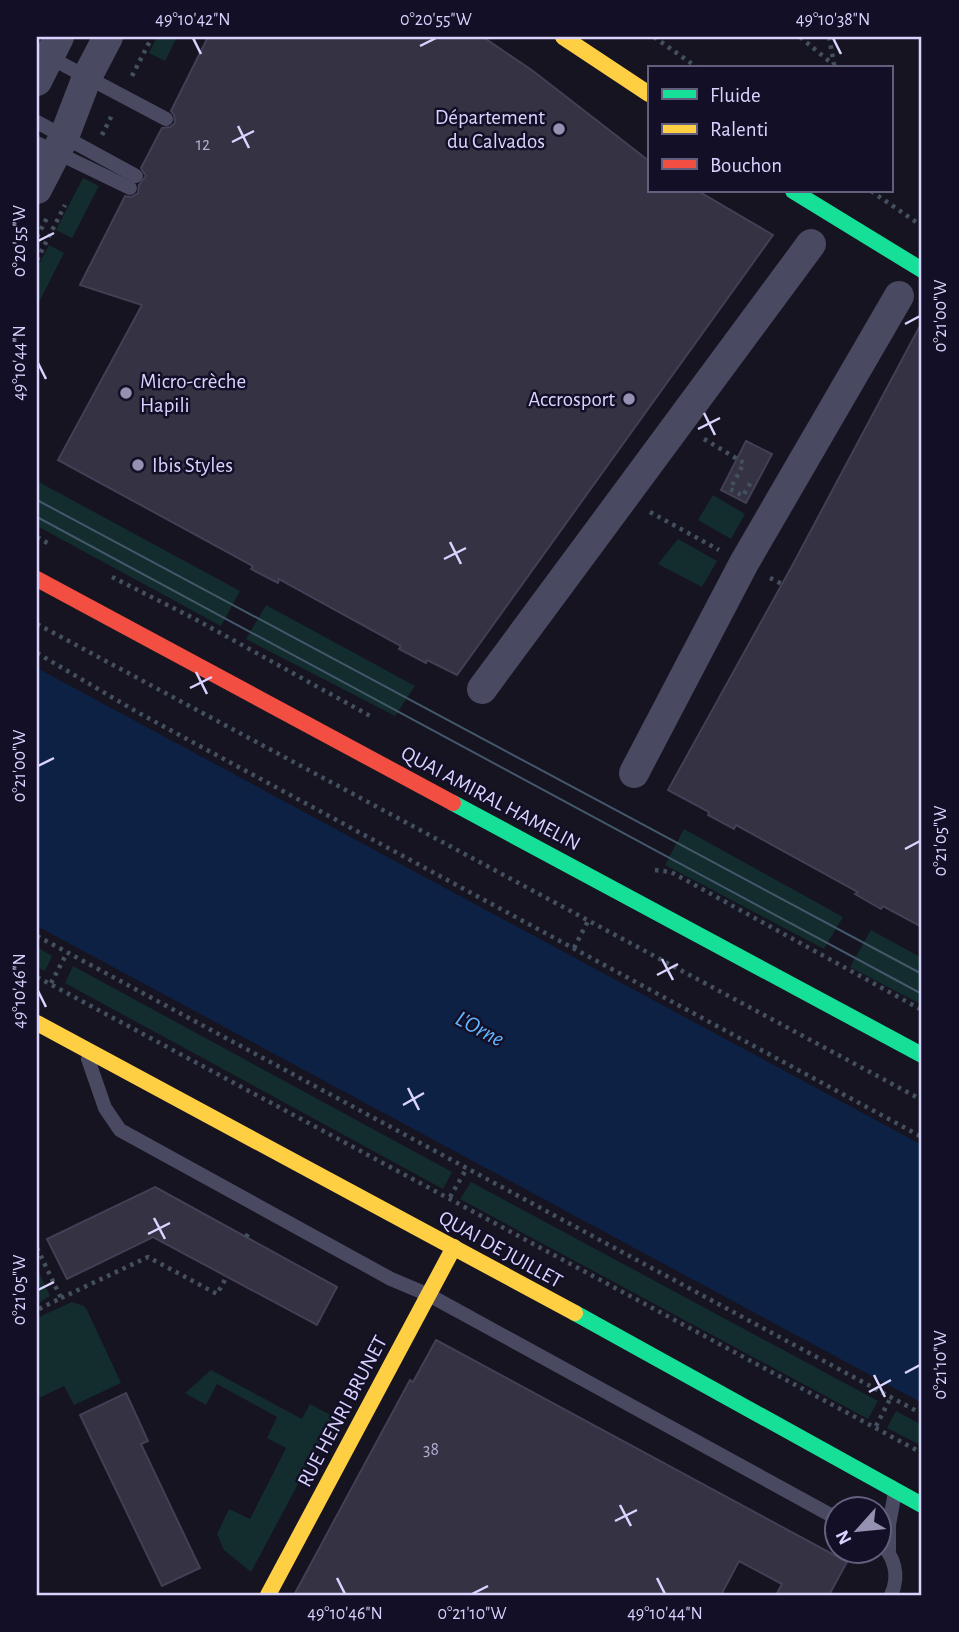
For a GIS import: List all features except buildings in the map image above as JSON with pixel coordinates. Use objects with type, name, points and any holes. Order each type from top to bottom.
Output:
[{"type":"main road","points":[[563,37],[648,93]]},
{"type":"main road","points":[[795,192],[922,270]]},
{"type":"main road","name":"QUAI AMIRAL HAMELIN","points":[[37,579],[922,1055]]},
{"type":"main road","name":"QUAI DE JUILLET","points":[[37,1023],[454,1247],[922,1505]]},
{"type":"main road","name":"RUE HENRI BRUNET","points":[[268,1595],[454,1247]]},
{"type":"street","points":[[37,189],[52,144],[108,37]]},
{"type":"street","points":[[482,689],[811,244]]},
{"type":"street","points":[[634,773],[744,563],[899,296]]},
{"type":"lane","points":[[48,58],[166,119]]},
{"type":"lane","points":[[37,122],[52,144],[133,182]]},
{"type":"lane","points":[[85,1048],[105,1108],[120,1130],[391,1279],[429,1295],[822,1510]]},
{"type":"lane","points":[[892,1508],[895,1490]]},
{"type":"lane","points":[[891,1595],[896,1574],[892,1565]]},
{"type":"path","points":[[654,37],[695,66]]},
{"type":"path","points":[[800,37],[834,66]]},
{"type":"path","points":[[829,37],[835,66]]},
{"type":"path","points":[[872,192],[922,227]]},
{"type":"path","points":[[678,424],[744,463],[730,489],[743,496],[751,482]]},
{"type":"path","points":[[624,498],[782,584]]},
{"type":"path","points":[[111,576],[373,717]]},
{"type":"path","points":[[37,624],[922,1100]]},
{"type":"path","points":[[37,653],[150,719],[922,1137]]},
{"type":"path","points":[[650,869],[671,873],[922,1010]]},
{"type":"path","points":[[574,948],[588,921]]},
{"type":"path","points":[[37,936],[922,1414]]},
{"type":"path","points":[[51,983],[67,953]]},
{"type":"path","points":[[37,977],[922,1453]]},
{"type":"path","points":[[450,1197],[467,1168]]},
{"type":"path","points":[[246,1237],[250,1231]]},
{"type":"path","points":[[37,1248],[61,1298]]},
{"type":"path","points":[[37,1310],[148,1257],[217,1294],[227,1276]]},
{"type":"path","points":[[876,1426],[891,1397]]},
{"type":"green space","points":[[157,37],[177,37],[165,61],[149,53]]},
{"type":"green space","points":[[83,178],[99,186],[72,238],[56,230]]},
{"type":"green space","points":[[49,245],[64,253],[37,306],[37,268]]},
{"type":"green space","points":[[37,481],[240,591],[221,626],[37,526]]},
{"type":"green space","points":[[713,495],[745,514],[731,539],[698,520]]},
{"type":"green space","points":[[678,539],[717,561],[702,587],[658,564]]},
{"type":"green space","points":[[266,605],[415,686],[395,716],[246,639]]},
{"type":"green space","points":[[684,829],[843,917],[824,949],[665,865]]},
{"type":"green space","points":[[871,930],[922,958],[922,1005],[850,967]]},
{"type":"green space","points":[[37,947],[52,956],[45,971],[37,967]]},
{"type":"green space","points":[[73,966],[452,1172],[443,1189],[65,983]]},
{"type":"green space","points":[[471,1182],[878,1401],[868,1419],[460,1199]]},
{"type":"green space","points":[[37,1268],[50,1296],[37,1304]]},
{"type":"green space","points":[[72,1302],[84,1306],[87,1310],[121,1383],[74,1405],[64,1386],[37,1399],[37,1318]]},
{"type":"green space","points":[[211,1370],[302,1419],[310,1404],[334,1417],[251,1572],[224,1550],[217,1534],[229,1509],[250,1519],[286,1448],[267,1438],[277,1417],[217,1384],[206,1405],[185,1393]]},
{"type":"green space","points":[[896,1411],[922,1425],[922,1446],[887,1428]]},
{"type":"water","name":"L'Orne","points":[[37,668],[922,1145],[922,1403],[37,926]]},
{"type":"tram line","points":[[37,500],[922,974]]},
{"type":"tram line","points":[[37,517],[922,994]]},
{"type":"traffic: fast","points":[[795,192],[922,270]]},
{"type":"traffic: fast","points":[[453,803],[922,1055]]},
{"type":"traffic: fast","points":[[575,1313],[922,1505]]},
{"type":"traffic: slow","points":[[563,37],[648,93]]},
{"type":"traffic: slow","points":[[37,1023],[575,1313]]},
{"type":"traffic: slow","points":[[268,1595],[454,1247]]},
{"type":"traffic: jam","points":[[37,579],[453,803]]},
{"type":"place","name":"Département du Calvados","points":[[559,129]]},
{"type":"place","name":"Micro-crèche Hapili","points":[[126,393]]},
{"type":"place","name":"Accrosport","points":[[629,399]]},
{"type":"place","name":"Ibis Styles","points":[[138,465]]}]
